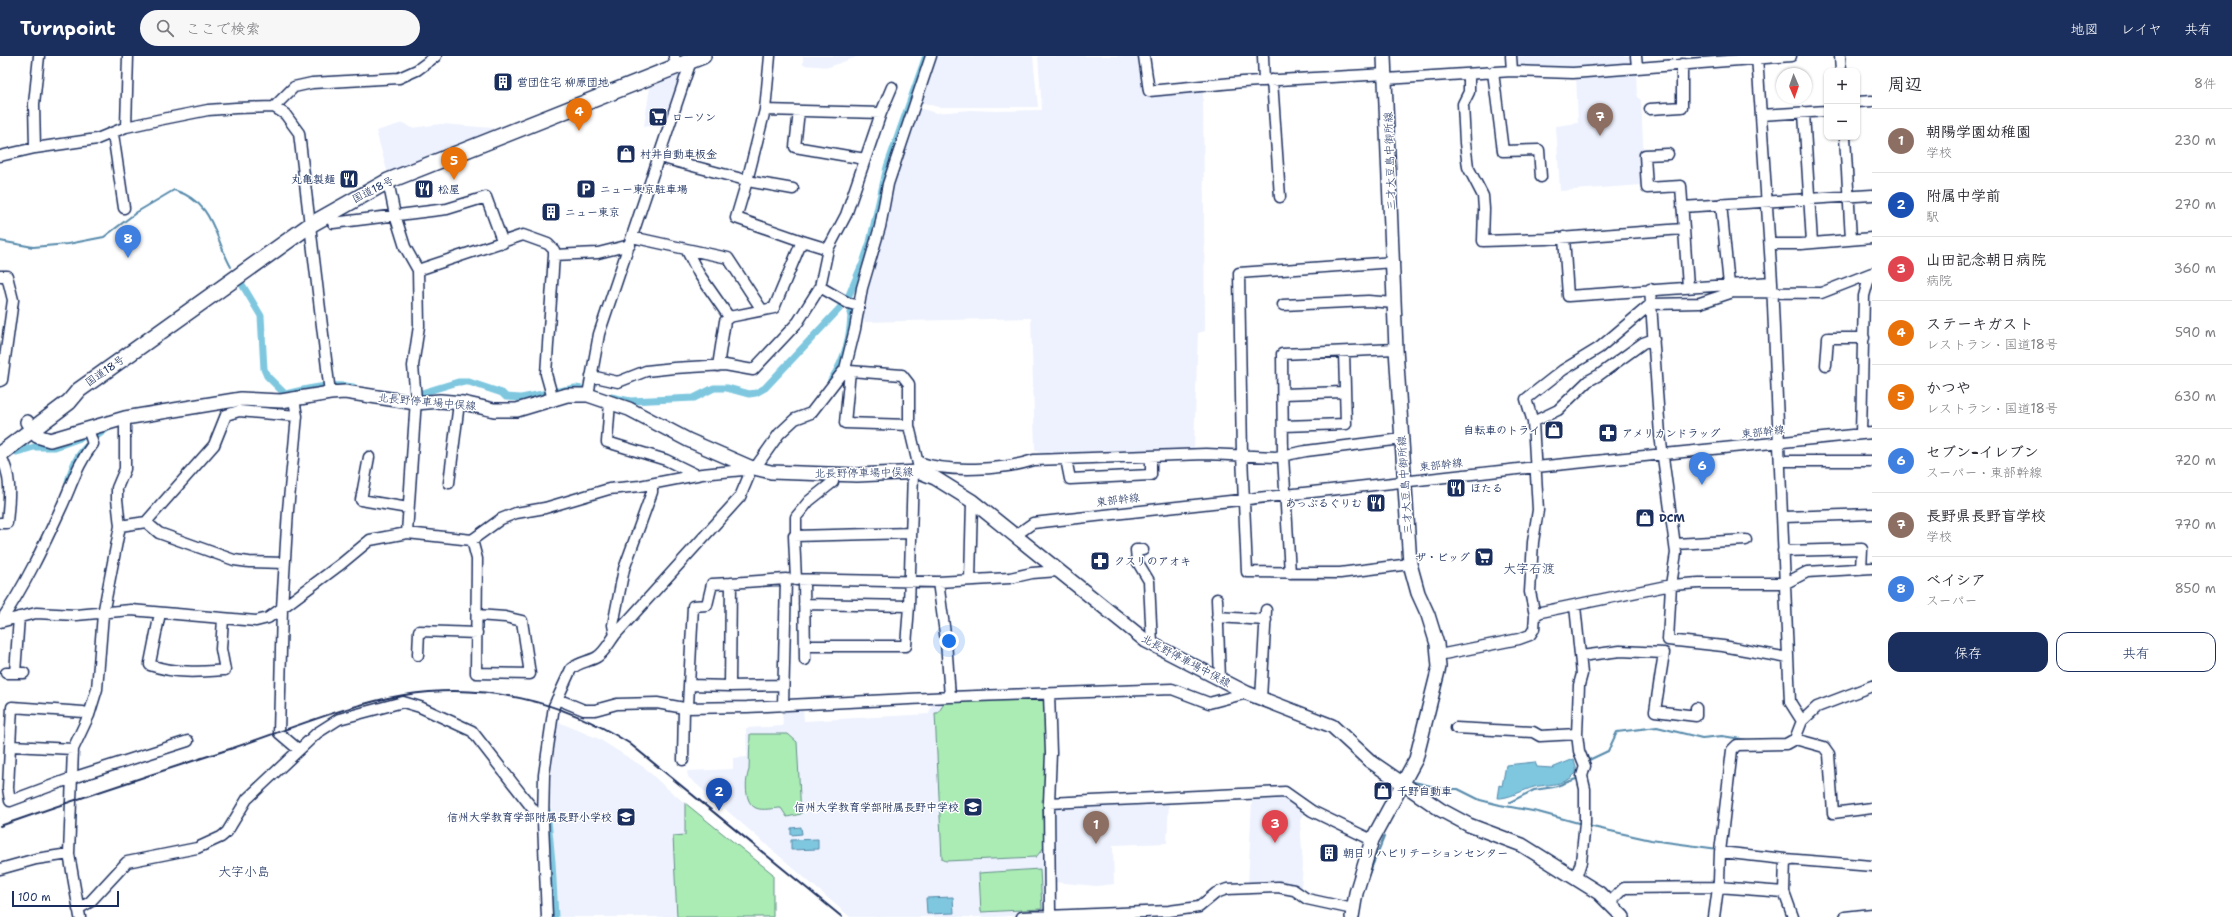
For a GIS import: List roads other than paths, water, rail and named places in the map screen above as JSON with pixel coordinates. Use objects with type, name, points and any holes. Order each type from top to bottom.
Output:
[{"type":"highway","name":"国道18号","points":[[0,442],[69,402],[79,390],[310,225],[388,181],[686,60]]},
{"type":"highway","name":"国道18号","points":[[0,455],[29,426]]},
{"type":"main road","name":"三才大豆島中御所線","points":[[1353,913],[1360,878],[1372,840],[1416,759],[1434,688],[1439,655],[1428,615],[1418,593],[1410,564],[1406,481],[1396,349],[1394,262],[1384,56]]},
{"type":"main road","name":"北長野停車場中俣線","points":[[29,426],[37,436],[50,440],[89,433],[125,421],[241,399],[281,401],[294,400],[329,387],[345,392],[459,403],[494,410],[517,410],[551,394],[567,395],[589,388],[610,402],[629,409],[688,440],[752,468],[771,472],[857,475],[917,469],[935,478],[972,501],[1016,534],[1058,571],[1152,644],[1247,693],[1332,726],[1370,761],[1441,810],[1469,825],[1522,845],[1599,893],[1615,912]]},
{"type":"street","points":[[35,148],[34,104],[39,56]]},
{"type":"street","points":[[126,127],[128,56]]},
{"type":"street","points":[[274,107],[294,87],[312,83],[398,78],[417,70],[436,56]]},
{"type":"street","points":[[770,56],[765,110],[736,218],[802,241],[828,248]]},
{"type":"street","points":[[909,425],[845,422],[847,370],[851,303],[862,288],[880,227],[888,184],[931,56]]},
{"type":"street","points":[[1144,56],[1149,92],[1268,80],[1469,74],[1512,71],[1573,73],[1682,64],[1710,59],[1791,56]]},
{"type":"street","points":[[1263,56],[1268,80],[1280,198]]},
{"type":"street","points":[[1511,56],[1512,71]]},
{"type":"street","points":[[1636,56],[1637,67]]},
{"type":"street","points":[[1840,56],[1841,68]]},
{"type":"street","points":[[1757,57],[1773,294],[1779,442],[1784,517],[1783,551],[1786,583],[1790,702],[1802,720]]},
{"type":"street","points":[[686,60],[659,157],[599,334],[589,388],[618,382],[646,371],[718,366],[753,370],[757,368],[798,322],[820,287],[828,248],[846,216],[881,113],[892,87]]},
{"type":"street","points":[[1650,109],[1682,107],[1682,64]]},
{"type":"street","points":[[1493,72],[1503,151],[1539,150],[1541,177]]},
{"type":"street","points":[[1469,74],[1469,92],[1463,104],[1465,143],[1468,167],[1482,196],[1484,209],[1483,241],[1683,229]]},
{"type":"street","points":[[1860,102],[1872,101]]},
{"type":"street","points":[[0,156],[35,148],[97,139],[113,134],[126,127],[208,110],[274,107],[285,114],[299,133],[329,387]]},
{"type":"street","points":[[765,110],[881,113]]},
{"type":"street","points":[[799,111],[795,147],[865,158]]},
{"type":"street","points":[[1761,115],[1824,111]]},
{"type":"street","points":[[1804,113],[1812,243]]},
{"type":"street","points":[[113,134],[124,208]]},
{"type":"street","points":[[1845,140],[1851,239]]},
{"type":"street","points":[[1668,154],[1646,155],[1646,188],[1681,186],[1688,287]]},
{"type":"street","points":[[659,157],[747,181],[793,189]]},
{"type":"street","points":[[388,181],[395,215],[405,247],[418,270],[419,326],[413,366],[416,398],[407,533]]},
{"type":"street","points":[[1682,207],[1872,195]]},
{"type":"street","points":[[333,223],[447,209],[486,197],[503,243]]},
{"type":"street","points":[[1721,204],[1729,285]]},
{"type":"street","points":[[418,270],[503,243],[523,235],[548,244],[554,250],[546,374],[551,394]]},
{"type":"street","points":[[1564,237],[1568,296],[1650,289],[1772,282]]},
{"type":"street","points":[[1770,244],[1812,243],[1872,238]]},
{"type":"street","points":[[554,255],[598,253],[631,241],[728,258],[762,310]]},
{"type":"street","points":[[718,366],[725,321],[729,317],[774,308],[802,241]]},
{"type":"street","points":[[686,250],[699,274],[729,317]]},
{"type":"street","points":[[1394,262],[1239,273],[1242,456],[1247,572],[1340,573],[1410,564]]},
{"type":"street","points":[[1439,655],[1530,635],[1534,630],[1535,615],[1530,592],[1533,542],[1538,510],[1533,422],[1526,399],[1563,370],[1599,348],[1651,304],[1700,303],[1733,292],[1773,294],[1821,293],[1871,273]]},
{"type":"street","points":[[1861,434],[1864,296],[1871,273]]},
{"type":"street","points":[[0,276],[7,276],[13,300],[2,380],[0,381]]},
{"type":"street","points":[[820,287],[851,303]]},
{"type":"street","points":[[1650,289],[1658,418],[1676,553],[1671,585],[1668,640],[1664,653],[1655,711],[1696,716],[1696,708]]},
{"type":"street","points":[[1283,305],[1368,301],[1395,303]]},
{"type":"street","points":[[1826,365],[1828,338],[1864,338]]},
{"type":"street","points":[[1533,422],[1558,410],[1588,381],[1604,372],[1643,343],[1654,339]]},
{"type":"street","points":[[1290,573],[1284,456],[1282,354],[1396,349]]},
{"type":"street","points":[[1283,426],[1346,424],[1344,352]]},
{"type":"street","points":[[805,646],[906,646],[909,606],[911,533],[917,469],[909,425],[909,384],[902,375],[847,370]]},
{"type":"street","points":[[547,917],[543,822],[544,775],[554,706],[571,669],[576,664],[596,657],[604,650],[615,635],[740,497],[752,468],[779,434],[800,416],[811,413],[847,370]]},
{"type":"street","points":[[1283,394],[1344,392]]},
{"type":"street","points":[[294,400],[297,416],[284,563],[279,733],[298,750]]},
{"type":"street","points":[[610,402],[607,442],[666,460],[697,475]]},
{"type":"street","points":[[449,483],[459,403]]},
{"type":"street","points":[[120,526],[146,522],[214,445],[226,415],[239,411],[297,416]]},
{"type":"street","points":[[79,913],[69,854],[73,749],[89,715],[97,689],[103,614],[120,526],[117,488],[125,469],[125,421]]},
{"type":"street","points":[[0,622],[12,605],[33,566],[62,505],[82,458],[93,444],[89,433]]},
{"type":"street","name":"東部幹線","points":[[1016,534],[1033,523],[1245,498],[1872,433]]},
{"type":"street","points":[[917,469],[932,467],[1014,466],[1034,460],[1066,458],[1206,454],[1284,456],[1306,451],[1402,439]]},
{"type":"street","points":[[0,455],[7,466],[10,492],[6,523],[0,524]]},
{"type":"street","points":[[1066,458],[1070,479],[1151,475],[1151,456]]},
{"type":"street","points":[[369,457],[361,500],[408,508]]},
{"type":"street","points":[[1781,461],[1872,461]]},
{"type":"street","points":[[0,622],[36,613],[76,615],[103,614],[131,610],[256,621],[268,618],[341,564],[370,540],[407,533],[472,540],[501,519],[516,513],[545,508],[609,490],[652,484],[697,475],[752,468]]},
{"type":"street","points":[[783,706],[783,685],[796,580],[794,536],[796,536],[796,516],[809,502],[833,482],[833,474]]},
{"type":"street","points":[[615,635],[613,625],[624,568],[652,492],[652,484]]},
{"type":"street","points":[[970,580],[972,501]]},
{"type":"street","points":[[1784,517],[1872,514]]},
{"type":"street","points":[[146,522],[159,533],[234,560],[284,563]]},
{"type":"street","points":[[796,536],[911,533]]},
{"type":"street","points":[[472,540],[477,559],[476,673],[530,674],[522,621],[505,617],[477,615]]},
{"type":"street","points":[[1675,544],[1746,540]]},
{"type":"street","points":[[1783,551],[1862,549],[1861,569]]},
{"type":"street","points":[[1143,550],[1136,550],[1138,561],[1149,581],[1152,644]]},
{"type":"street","points":[[1535,615],[1671,585],[1699,583],[1786,583],[1807,572],[1872,568]]},
{"type":"street","points":[[683,760],[684,708],[688,706],[693,606],[707,605],[712,584],[796,580],[938,582],[1058,571]]},
{"type":"street","points":[[796,580],[804,604],[805,660]]},
{"type":"street","points":[[938,582],[946,641],[950,697]]},
{"type":"street","points":[[730,686],[731,583]]},
{"type":"street","points":[[1217,599],[1220,679]]},
{"type":"street","points":[[804,604],[909,606]]},
{"type":"street","points":[[1575,606],[1582,674],[1579,685],[1577,734],[1579,750],[1585,766],[1582,776],[1585,788],[1585,825],[1582,862],[1576,878]]},
{"type":"street","points":[[160,613],[150,664],[167,671],[185,672],[225,670],[221,649],[224,619]]},
{"type":"street","points":[[1218,617],[1266,615],[1261,699]]},
{"type":"street","points":[[15,673],[19,617]]},
{"type":"street","points":[[418,655],[419,632],[477,633]]},
{"type":"street","points":[[1668,640],[1723,646],[1788,658]]},
{"type":"street","points":[[1581,656],[1620,651],[1664,653]]},
{"type":"street","points":[[689,685],[783,685]]},
{"type":"street","points":[[1714,917],[1718,887],[1720,848],[1732,750],[1737,745],[1786,744],[1795,739],[1802,720],[1817,707],[1872,686]]},
{"type":"street","points":[[557,699],[584,710],[595,710],[617,704],[657,703],[684,708],[783,706],[950,697],[1172,689],[1209,703],[1247,693]]},
{"type":"street","points":[[1049,694],[1051,754],[1049,803],[1050,915]]},
{"type":"street","points":[[79,913],[127,862],[197,848],[221,837],[227,832],[247,799],[317,733],[339,719],[403,702],[420,707],[472,731],[543,822]]},
{"type":"street","points":[[89,715],[83,712],[12,707],[8,788],[10,801],[72,778],[188,741]]},
{"type":"street","points":[[1456,728],[1533,732],[1540,736],[1577,734]]},
{"type":"street","points":[[1795,739],[1824,747],[1829,754],[1833,813],[1872,808]]},
{"type":"street","points":[[11,746],[73,749]]},
{"type":"street","points":[[1049,803],[1285,792],[1312,811],[1372,840]]},
{"type":"street","points":[[1720,848],[1785,859],[1872,866]]},
{"type":"street","points":[[0,869],[36,859],[69,854]]},
{"type":"street","points":[[1785,859],[1784,892],[1793,917]]},
{"type":"street","points":[[1022,917],[1169,910],[1199,907],[1216,892],[1227,889],[1278,887],[1294,890],[1307,899],[1353,913]]},
{"type":"street","points":[[1615,912],[1624,888],[1718,887],[1784,892]]},
{"type":"street","points":[[1845,917],[1872,914]]},
{"type":"water","points":[[1574,759],[1576,773],[1566,781],[1534,787],[1511,796],[1497,798],[1499,785],[1502,786],[1506,765],[1535,762],[1537,767],[1552,768]]},
{"type":"water","points":[[801,827],[802,834],[791,835],[791,828]]},
{"type":"water","points":[[818,839],[818,849],[791,850],[791,840]]},
{"type":"water","points":[[953,897],[954,913],[927,914],[926,898]]},
{"type":"waterway","points":[[860,272],[870,242],[887,167],[926,56]]},
{"type":"waterway","points":[[0,241],[33,247],[68,244],[104,237],[137,212],[174,190],[198,203],[205,212],[211,221],[231,267]]},
{"type":"waterway","points":[[611,397],[630,401],[694,398],[714,388],[727,388],[749,394],[756,393],[765,388],[840,308],[849,295],[861,267]]},
{"type":"waterway","points":[[243,286],[261,316],[264,369],[267,376],[285,394]]},
{"type":"waterway","points":[[831,380],[845,352],[851,322],[851,301]]},
{"type":"waterway","points":[[412,396],[458,382],[469,382],[502,393],[506,397],[521,398],[575,388],[589,390]]},
{"type":"waterway","points":[[285,394],[327,386],[353,387]]},
{"type":"waterway","points":[[94,438],[108,428]]},
{"type":"waterway","points":[[17,452],[34,447],[55,447],[83,437]]},
{"type":"waterway","points":[[68,482],[75,462],[80,453],[88,445]]},
{"type":"waterway","points":[[1862,685],[1872,680]]},
{"type":"waterway","points":[[1589,760],[1608,751],[1617,732],[1657,727],[1702,738],[1722,736],[1748,740]]},
{"type":"waterway","points":[[1510,802],[1534,790],[1554,787],[1576,779],[1578,774]]},
{"type":"waterway","points":[[1414,782],[1444,789],[1458,789],[1480,800],[1538,812],[1582,824]]},
{"type":"waterway","points":[[547,810],[555,917]]},
{"type":"waterway","points":[[1588,826],[1651,840],[1718,849]]},
{"type":"waterway","points":[[1367,879],[1384,837]]},
{"type":"railway","points":[[0,826],[318,718],[383,699],[434,692],[463,691],[493,693],[521,698],[577,716],[603,728],[629,743],[842,917]]},
{"type":"place","name":"営団住宅 柳原団地","points":[[503,82]]},
{"type":"place","name":"ローソン","points":[[658,117]]},
{"type":"place","name":"ステーキガスト","points":[[579,131]]},
{"type":"place","name":"長野県長野盲学校","points":[[1600,136]]},
{"type":"place","name":"村井自動車板金","points":[[626,154]]},
{"type":"place","name":"丸亀製麺","points":[[349,179]]},
{"type":"place","name":"かつや","points":[[454,180]]},
{"type":"place","name":"松屋","points":[[424,189]]},
{"type":"place","name":"ニュー東京駐車場","points":[[586,189]]},
{"type":"place","name":"ニュー東京","points":[[551,212]]},
{"type":"place","name":"ベイシア","points":[[128,258]]},
{"type":"place","name":"自転車のトライ","points":[[1554,430]]},
{"type":"place","name":"アメリカンドラッグ","points":[[1608,433]]},
{"type":"place","name":"セブン-イレブン","points":[[1702,485]]},
{"type":"place","name":"ほたる","points":[[1456,488]]},
{"type":"place","name":"あっぷるぐりむ","points":[[1376,503]]},
{"type":"place","name":"DCM","points":[[1645,518]]},
{"type":"place","name":"ザ・ビッグ","points":[[1484,557]]},
{"type":"place","name":"クスリのアオキ","points":[[1100,561]]},
{"type":"place","name":"千野自動車","points":[[1383,791]]},
{"type":"place","name":"信州大学教育学部附属長野中学校","points":[[973,807]]},
{"type":"place","name":"附属中学前","points":[[719,811]]},
{"type":"place","name":"信州大学教育学部附属長野小学校","points":[[626,817]]},
{"type":"place","name":"山田記念朝日病院","points":[[1275,843]]},
{"type":"place","name":"朝陽学園幼稚園","points":[[1096,844]]},
{"type":"place","name":"朝日リハビリテーションセンター","points":[[1329,853]]},
{"type":"district","name":"大字石渡","points":[[1529,568]]},
{"type":"district","name":"大字小島","points":[[244,871]]}]
